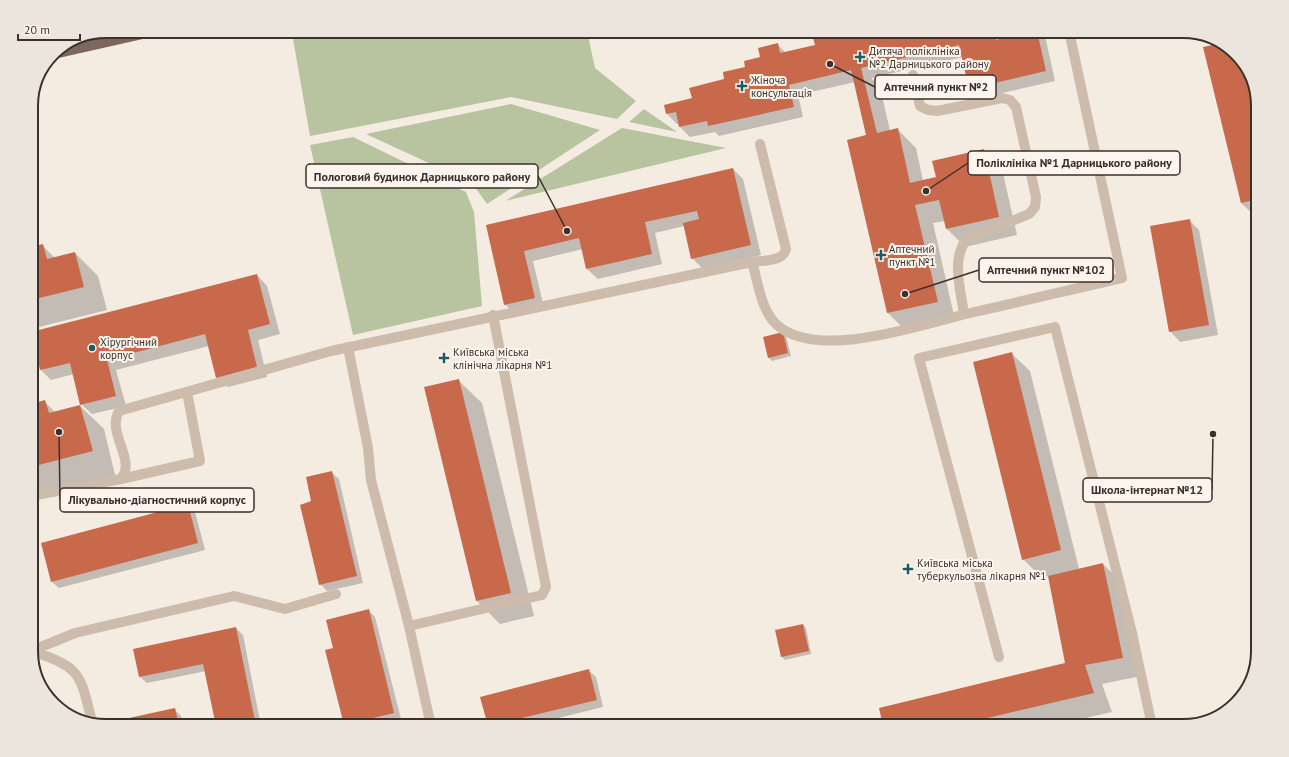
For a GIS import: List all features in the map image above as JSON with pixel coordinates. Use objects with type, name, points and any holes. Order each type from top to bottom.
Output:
[{"type":"main road","points":[[65,51],[124,38]]},
{"type":"lane","points":[[752,262],[767,313],[778,326],[790,334],[806,339],[834,340],[876,336],[906,331],[964,314],[1122,278],[1071,38]]},
{"type":"lane","points":[[913,75],[920,106],[928,110],[937,111],[1002,98],[1010,100],[1016,107],[1036,198],[1035,207],[1029,214],[966,240],[959,249],[958,262],[964,314]]},
{"type":"lane","points":[[121,479],[126,474],[126,467],[115,425],[115,418],[119,411],[348,347],[494,315],[752,262],[781,258],[785,254],[786,249],[760,144]]},
{"type":"lane","points":[[409,626],[542,595],[545,592],[546,587],[494,315]]},
{"type":"lane","points":[[999,657],[919,358],[1056,327],[1132,633],[1150,719]]},
{"type":"lane","points":[[348,347],[368,448],[371,480],[409,626],[429,719]]},
{"type":"lane","points":[[38,495],[121,479],[200,461],[187,392]]},
{"type":"lane","points":[[38,648],[75,633],[234,596],[285,609],[336,594]]},
{"type":"lane","points":[[38,653],[58,660],[74,670],[84,688],[91,717]]},
{"type":"green space","points":[[293,38],[589,38],[595,68],[636,101],[617,119],[511,97],[310,136]]},
{"type":"green space","points":[[511,104],[600,130],[487,204],[472,183],[366,134]]},
{"type":"green space","points":[[644,109],[677,132],[629,122]]},
{"type":"green space","points":[[622,128],[726,148],[505,201]]},
{"type":"green space","points":[[353,137],[466,192],[474,212],[482,306],[353,335],[310,145]]},
{"type":"building","points":[[813,38],[996,38],[996,40],[1004,38],[1039,38],[1046,71],[969,89],[959,45],[861,68],[877,133],[898,128],[910,183],[936,177],[932,161],[984,149],[999,217],[946,229],[939,200],[915,205],[938,302],[887,313],[847,140],[866,135],[851,70],[789,85],[794,107],[708,126],[707,121],[679,127],[676,112],[666,114],[664,105],[692,98],[689,88],[724,79],[723,72],[745,67],[744,61],[760,57],[758,48],[778,43],[780,53],[815,45]]},
{"type":"building","points":[[1213,45],[1231,58],[1240,68],[1250,93],[1251,201],[1241,203],[1203,47]]},
{"type":"building","points":[[733,168],[751,245],[691,259],[683,223],[699,219],[697,211],[645,222],[652,254],[586,269],[579,238],[524,251],[535,298],[504,305],[486,225]]},
{"type":"building","points":[[1190,219],[1209,325],[1169,332],[1150,226]]},
{"type":"building","points":[[43,244],[47,259],[75,252],[84,287],[38,298],[38,245]]},
{"type":"building","name":"Хірургічний корпус","points":[[257,274],[270,324],[248,330],[257,367],[216,378],[205,334],[107,360],[116,396],[80,405],[70,363],[40,370],[38,362],[38,330]]},
{"type":"building","points":[[783,332],[788,353],[768,358],[763,337]]},
{"type":"building","points":[[1012,352],[1061,550],[1022,560],[973,362]]},
{"type":"building","points":[[459,379],[511,593],[476,601],[424,387]]},
{"type":"building","points":[[45,400],[49,413],[80,405],[93,451],[38,465],[38,402]]},
{"type":"building","points":[[332,471],[357,576],[319,585],[300,505],[311,501],[306,477]]},
{"type":"building","points":[[188,504],[198,543],[51,582],[41,543]]},
{"type":"building","points":[[1103,563],[1123,658],[1085,665],[1094,693],[983,719],[881,719],[879,708],[1065,663],[1048,576]]},
{"type":"building","points":[[369,609],[394,713],[369,719],[342,719],[325,650],[333,648],[326,620]]},
{"type":"building","points":[[803,624],[809,651],[781,657],[775,630]]},
{"type":"building","points":[[236,627],[255,719],[215,719],[203,664],[139,677],[133,649]]},
{"type":"building","points":[[589,669],[597,700],[517,719],[486,719],[480,697]]},
{"type":"building","points":[[175,708],[177,719],[124,719]]},
{"type":"place","name":"Дитяча поліклініка №2 Дарницького району","points":[[860,57]]},
{"type":"place","name":"Аптечний пункт №2","points":[[830,64]]},
{"type":"place","name":"Жіноча консультація","points":[[742,86]]},
{"type":"place","name":"Поліклініка №1 Дарницького району","points":[[926,191]]},
{"type":"place","name":"Пологовий будинок Дарницького району","points":[[567,231]]},
{"type":"place","name":"Аптечний пункт №1","points":[[881,255]]},
{"type":"place","name":"Аптечний пункт №102","points":[[905,294]]},
{"type":"place","name":"Хірургічний корпус","points":[[92,348]]},
{"type":"place","name":"Київська міська клінічна лікарня №1","points":[[444,358]]},
{"type":"place","name":"Лікувально-діагностичний корпус","points":[[59,432]]},
{"type":"place","name":"Школа-інтернат №12","points":[[1213,434]]},
{"type":"place","name":"Київська міська туберкульозна лікарня №1","points":[[908,569]]}]
